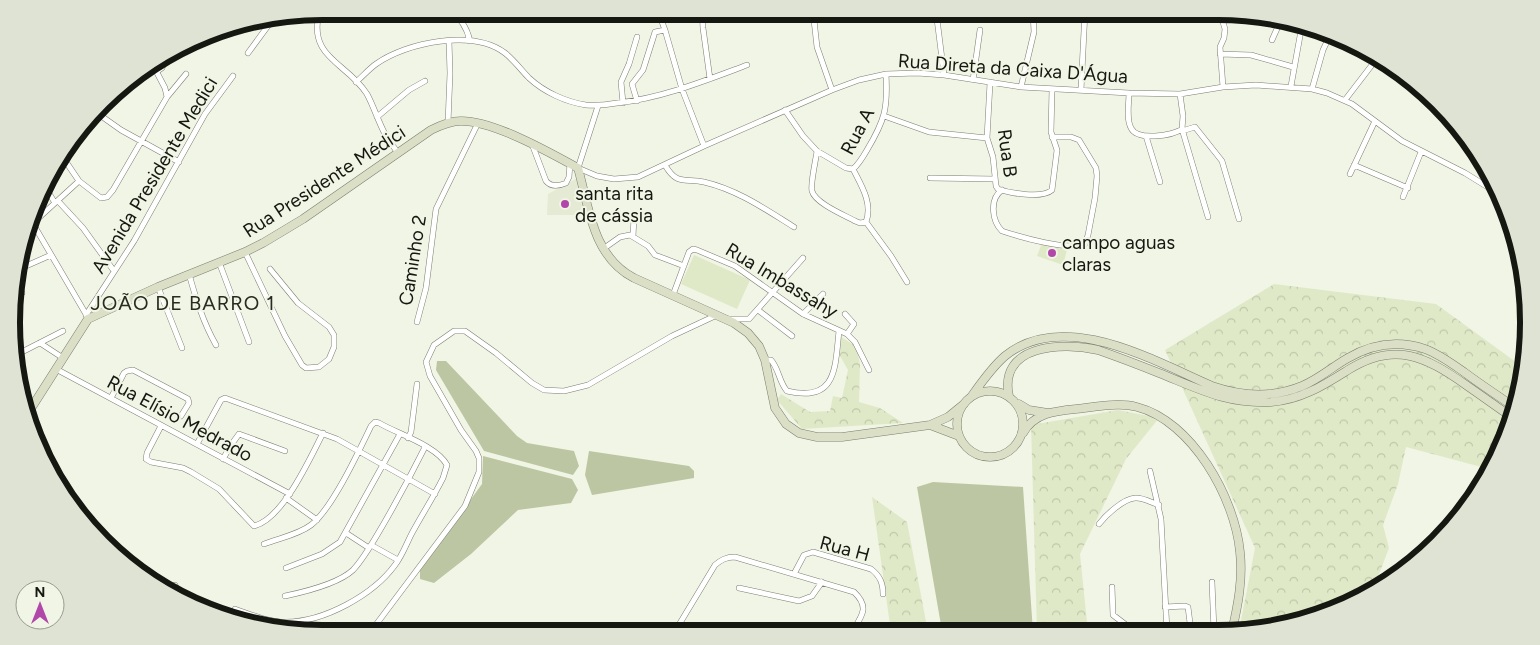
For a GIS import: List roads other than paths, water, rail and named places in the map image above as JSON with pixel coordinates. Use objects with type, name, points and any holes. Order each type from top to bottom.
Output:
[{"type":"main road","name":"Rua Presidente Médici","points":[[87,317],[246,252],[303,219],[431,130],[448,123],[462,121],[478,123],[531,144],[578,168]]},
{"type":"main road","points":[[578,168],[593,225],[602,249],[613,264],[634,278],[742,327],[759,346],[765,360],[775,408],[786,424],[799,433],[817,438],[842,437],[930,425],[948,417],[964,404],[1006,355],[1036,340],[1062,337],[1087,339],[1115,345],[1212,386],[1247,394],[1270,394],[1297,388],[1369,348],[1386,344],[1413,346],[1439,355],[1509,404]]},
{"type":"main road","points":[[32,407],[87,317]]},
{"type":"main road","points":[[1009,396],[1007,379],[1014,362],[1029,353],[1047,348],[1079,347],[1098,350],[1214,396],[1235,401],[1253,402],[1274,402],[1299,397],[1319,388],[1368,359],[1396,354],[1412,356],[1436,364],[1506,413]]},
{"type":"main road","points":[[971,397],[980,392],[990,390],[1000,392],[1030,410],[1050,413]]},
{"type":"main road","points":[[1017,403],[1022,412],[1024,422],[1023,433]]},
{"type":"main road","points":[[964,404],[957,419],[960,436],[964,444],[971,451],[988,457],[1006,454],[1019,441],[1032,420],[1050,413],[1100,406],[1132,406],[1162,417],[1189,439],[1200,454],[1231,512],[1240,557],[1240,587],[1233,624]]},
{"type":"main road","points":[[930,425],[960,436]]},
{"type":"street","points":[[318,20],[317,28],[320,44],[325,53],[367,95],[385,134],[398,153]]},
{"type":"street","points":[[461,20],[470,41]]},
{"type":"street","points":[[661,20],[682,90],[704,146]]},
{"type":"street","points":[[703,20],[710,79]]},
{"type":"street","points":[[814,20],[817,46],[832,90]]},
{"type":"street","points":[[937,20],[944,75]]},
{"type":"street","points":[[1021,87],[1034,32],[1033,20]]},
{"type":"street","points":[[1081,90],[1085,20]]},
{"type":"street","points":[[1222,20],[1225,29],[1224,38],[1220,44],[1220,54],[1223,87]]},
{"type":"street","points":[[248,53],[268,25]]},
{"type":"street","points":[[1272,40],[1278,26]]},
{"type":"street","points":[[637,101],[632,84],[643,70],[654,32],[665,30]]},
{"type":"street","points":[[973,80],[980,30]]},
{"type":"street","points":[[1291,86],[1300,31]]},
{"type":"street","points":[[622,103],[621,82],[629,64],[637,36]]},
{"type":"street","points":[[448,123],[449,41]]},
{"type":"street","points":[[356,82],[377,63],[401,52],[423,44],[449,41],[470,41],[490,45],[506,54],[534,83],[543,89],[573,102],[598,106],[637,101],[682,90],[747,65]]},
{"type":"street","points":[[1312,89],[1328,41]]},
{"type":"street","points":[[1220,54],[1251,55],[1293,67]]},
{"type":"street","points":[[1345,100],[1374,64]]},
{"type":"street","points":[[155,70],[167,96]]},
{"type":"street","name":"Rua Direta da Caixa D'Água","points":[[578,168],[597,176],[624,180],[638,177],[832,90],[859,80],[886,74],[917,73],[944,75],[1021,87],[1129,93],[1180,94],[1223,87],[1256,85],[1312,89],[1345,100],[1402,141],[1487,186]]},
{"type":"street","points":[[66,162],[79,181],[101,198],[107,197],[142,142],[167,96],[186,74]]},
{"type":"street","name":"Rua A","points":[[785,110],[803,136],[817,151],[846,168],[853,169],[859,163],[879,130],[884,116],[887,102],[886,74]]},
{"type":"street","name":"Avenida Presidente Medici","points":[[87,317],[134,241],[205,114],[233,76]]},
{"type":"street","points":[[377,117],[409,90],[425,81]]},
{"type":"street","name":"Rua B","points":[[990,83],[988,138],[993,157],[996,186],[1013,193],[1038,194],[1050,192],[1053,184],[1056,158],[1050,123],[1052,89]]},
{"type":"street","points":[[1129,93],[1130,125],[1134,132],[1146,136],[1172,133],[1195,127],[1222,161],[1239,220]]},
{"type":"street","points":[[1180,94],[1183,116],[1182,130],[1208,217]]},
{"type":"street","points":[[578,168],[598,106]]},
{"type":"street","points":[[884,116],[916,129],[929,132],[988,138]]},
{"type":"street","points":[[101,117],[111,124],[179,162]]},
{"type":"street","points":[[1350,174],[1375,121]]},
{"type":"street","name":"Caminho 2","points":[[417,322],[426,288],[436,209],[478,123]]},
{"type":"street","points":[[1146,136],[1160,182]]},
{"type":"street","points":[[1002,190],[996,196],[993,213],[995,221],[1002,231],[1064,246],[1084,244],[1089,231],[1096,198],[1096,168],[1079,140],[1071,137],[1052,137]]},
{"type":"street","points":[[531,144],[546,181],[549,184],[556,186],[566,183],[569,177],[570,163]]},
{"type":"street","points":[[817,151],[812,188],[813,194],[819,200],[855,221],[860,223],[866,222]]},
{"type":"street","points":[[1404,197],[1421,152]]},
{"type":"street","points":[[665,165],[670,174],[680,180],[702,182],[733,192],[753,201],[794,227]]},
{"type":"street","points":[[1354,165],[1408,188]]},
{"type":"street","points":[[853,169],[866,197],[868,209],[866,222],[907,282]]},
{"type":"street","points":[[930,178],[995,179]]},
{"type":"street","points":[[39,217],[79,181]]},
{"type":"street","points":[[49,193],[83,228],[114,271]]},
{"type":"street","points":[[633,236],[634,218]]},
{"type":"street","points":[[36,227],[87,317]]},
{"type":"street","points":[[602,249],[620,237],[633,236],[648,246],[658,256],[684,266]]},
{"type":"street","name":"Rua Imbassahy","points":[[673,295],[689,252],[694,249],[724,260],[744,271],[772,294],[803,314],[847,334],[855,342],[869,370]]},
{"type":"street","points":[[246,252],[285,336],[302,365],[306,368],[319,367],[329,359],[334,347],[334,335],[329,327],[298,303],[270,269]]},
{"type":"street","points":[[26,266],[51,255]]},
{"type":"street","points":[[376,625],[465,506],[479,472],[476,451],[461,430],[430,376],[426,362],[434,345],[454,331],[465,331],[532,383],[544,390],[564,391],[588,385],[672,336],[721,317],[747,320],[803,258]]},
{"type":"street","points":[[219,262],[249,342]]},
{"type":"street","points":[[189,274],[201,314],[216,345]]},
{"type":"street","points":[[158,287],[182,348]]},
{"type":"street","points":[[803,314],[823,294]]},
{"type":"street","points":[[758,310],[792,336]]},
{"type":"street","name":"Rua Imbassahy","points":[[845,314],[854,324],[847,334]]},
{"type":"street","points":[[22,352],[63,331]]},
{"type":"street","points":[[765,360],[774,362],[782,384],[787,391],[811,393],[820,391],[827,386],[832,375],[836,361],[838,331]]},
{"type":"street","points":[[40,343],[62,358]]},
{"type":"street","name":"Rua Elísio Medrado","points":[[56,369],[197,444],[288,496],[317,520]]},
{"type":"street","points":[[110,398],[124,374],[130,370],[136,371],[188,399],[189,403],[181,416]]},
{"type":"street","points":[[408,438],[411,432],[417,384]]},
{"type":"street","points":[[197,444],[221,400],[225,398],[323,433],[435,494]]},
{"type":"street","points":[[235,609],[259,618],[286,622],[318,616],[358,599],[385,576],[398,560],[435,494],[447,466],[441,456],[375,422],[371,426],[332,499],[317,520],[303,530],[264,544]]},
{"type":"street","points":[[162,426],[146,454],[146,459],[151,462],[183,468],[191,472],[219,489],[252,524],[257,526],[288,496],[323,433]]},
{"type":"street","points":[[223,459],[237,435],[241,434],[285,451]]},
{"type":"street","points":[[286,568],[332,549],[340,542],[400,434]]},
{"type":"street","points":[[285,596],[299,593],[344,576],[352,570],[370,546],[409,479],[425,447]]},
{"type":"street","points":[[1150,471],[1162,525],[1166,625]]},
{"type":"street","points":[[1099,524],[1107,514],[1129,500],[1139,498],[1159,506]]},
{"type":"street","points":[[346,533],[398,560]]},
{"type":"street","name":"Rua H","points":[[794,574],[800,559],[804,555],[813,552],[871,569],[878,574],[881,580],[883,594]]},
{"type":"street","points":[[679,625],[715,565],[720,560],[735,557],[854,592],[861,598],[863,610],[856,625]]},
{"type":"street","points":[[739,588],[799,601],[812,596],[822,582]]},
{"type":"street","points":[[1212,582],[1214,625]]},
{"type":"street","points":[[1112,587],[1113,614],[1127,625]]},
{"type":"street","points":[[1165,608],[1185,606],[1188,608],[1190,625]]},
{"type":"place","name":"santa rita de cássia","points":[[565,204]]},
{"type":"place","name":"campo aguas claras","points":[[1052,253]]},
{"type":"district","name":"JOÃO DE BARRO 1","points":[[183,303]]}]
